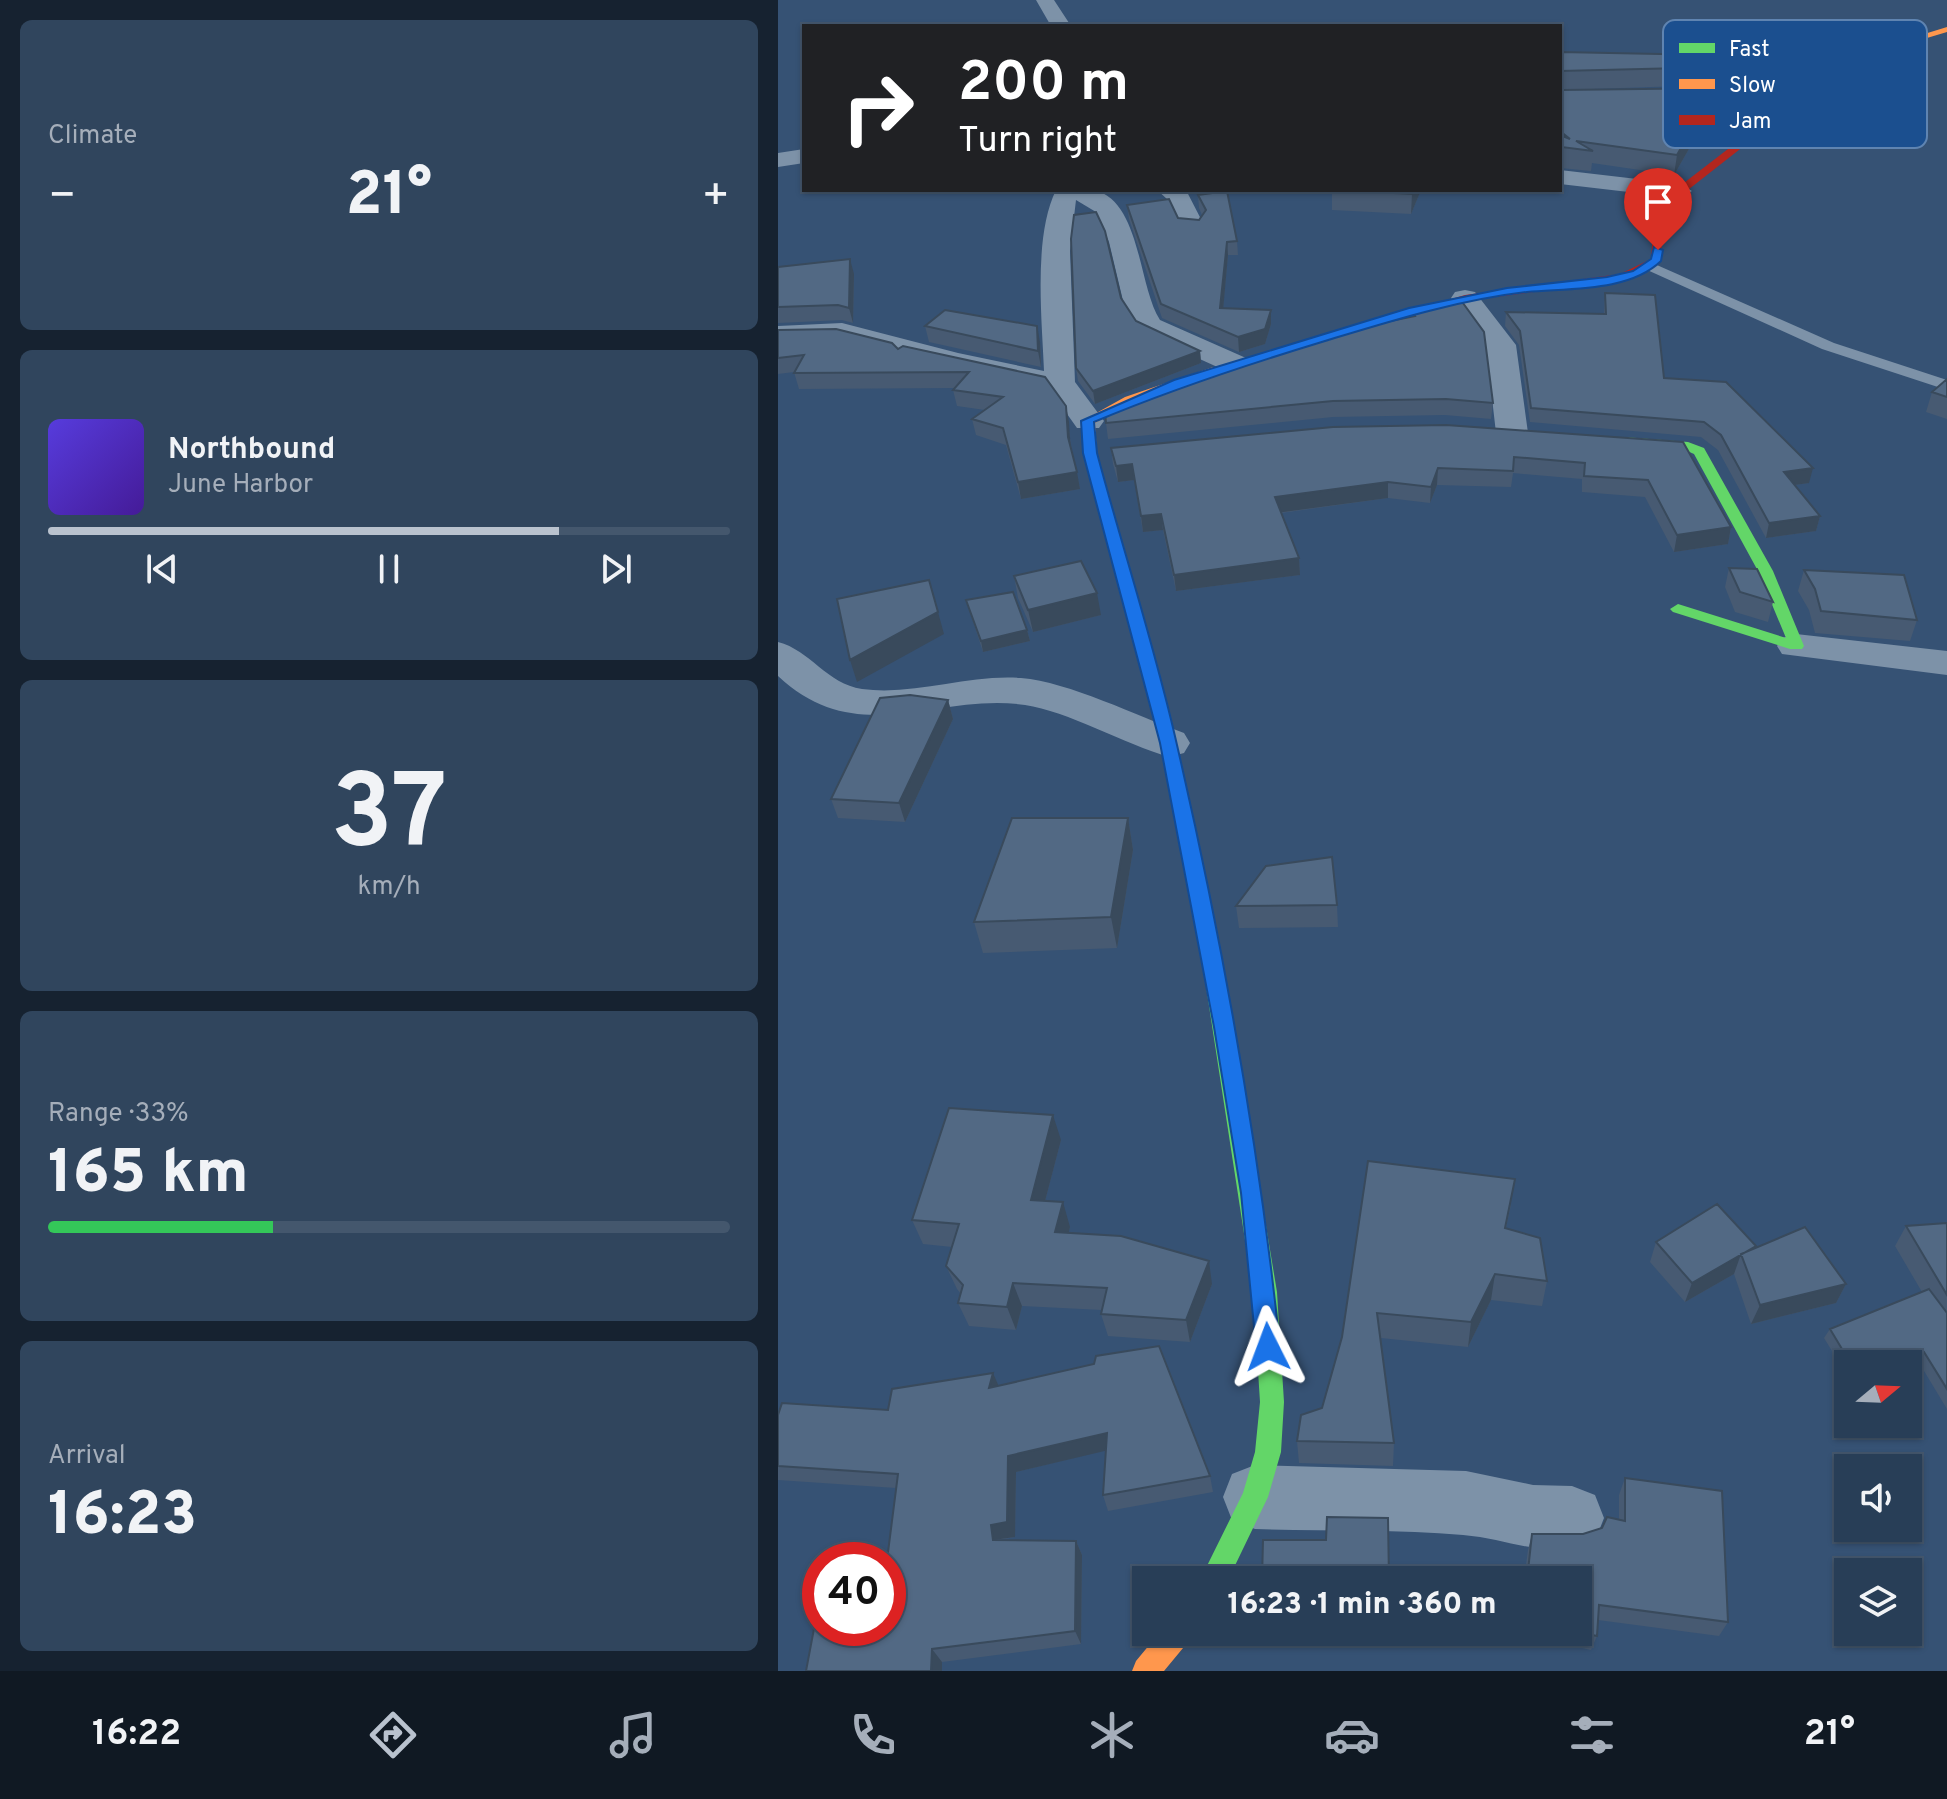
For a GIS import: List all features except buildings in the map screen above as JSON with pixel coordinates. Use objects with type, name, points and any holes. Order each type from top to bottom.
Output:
[{"type":"street","points":[[1045,0],[1060,24]]},
{"type":"street","points":[[1927,34],[1947,29]]},
{"type":"street","points":[[1562,99],[1663,98]]},
{"type":"street","points":[[1285,349],[1465,298],[1607,280],[1650,266],[1656,261],[1658,233],[1680,191],[1735,148]]},
{"type":"street","points":[[778,160],[802,156]]},
{"type":"street","points":[[1562,177],[1680,191]]},
{"type":"street","points":[[1067,192],[1061,201],[1057,240],[1060,383],[1088,421],[1169,743],[1225,1027],[1265,1292],[1272,1402],[1268,1452],[1255,1497],[1221,1566]]},
{"type":"street","points":[[1080,192],[1107,208],[1122,242],[1139,309],[1146,322],[1170,338],[1247,360]]},
{"type":"street","points":[[1172,192],[1177,195],[1191,225]]},
{"type":"street","points":[[1465,298],[1501,345],[1512,433]]},
{"type":"street","points":[[778,335],[842,332],[956,362],[1060,383]]},
{"type":"street","points":[[1088,421],[1129,400],[1247,360]]},
{"type":"street","points":[[1600,439],[1688,446],[1699,451],[1722,500],[1787,611],[1796,646]]},
{"type":"street","points":[[1678,609],[1796,646],[1947,663]]},
{"type":"street","points":[[779,657],[818,687],[851,702],[899,702],[1020,691],[1039,694],[1169,743]]},
{"type":"street","points":[[1255,1497],[1466,1503],[1533,1517],[1572,1518]]},
{"type":"street","points":[[1146,1671],[1167,1646]]},
{"type":"lane","points":[[1650,266],[1828,346],[1947,385]]},
{"type":"traffic: fast","points":[[1624,441],[1688,446],[1699,451],[1766,571],[1796,646],[1678,609]]},
{"type":"traffic: fast","points":[[1211,954],[1265,1292],[1272,1402],[1268,1452],[1255,1497],[1221,1566]]},
{"type":"traffic: slow","points":[[1927,35],[1947,29]]},
{"type":"traffic: slow","points":[[1211,954],[1169,743],[1090,453],[1088,421],[1129,400],[1217,370]]},
{"type":"traffic: slow","points":[[1146,1671],[1167,1646]]},
{"type":"traffic: jam","points":[[1302,344],[1465,298],[1623,277],[1656,261],[1658,233],[1680,191],[1735,148]]},
{"type":"route","points":[[1268,1347],[1253,1193],[1225,1027],[1169,743],[1090,453],[1088,421],[1129,400],[1178,382],[1413,310],[1507,291],[1623,277],[1650,266],[1656,261],[1658,250]]}]
